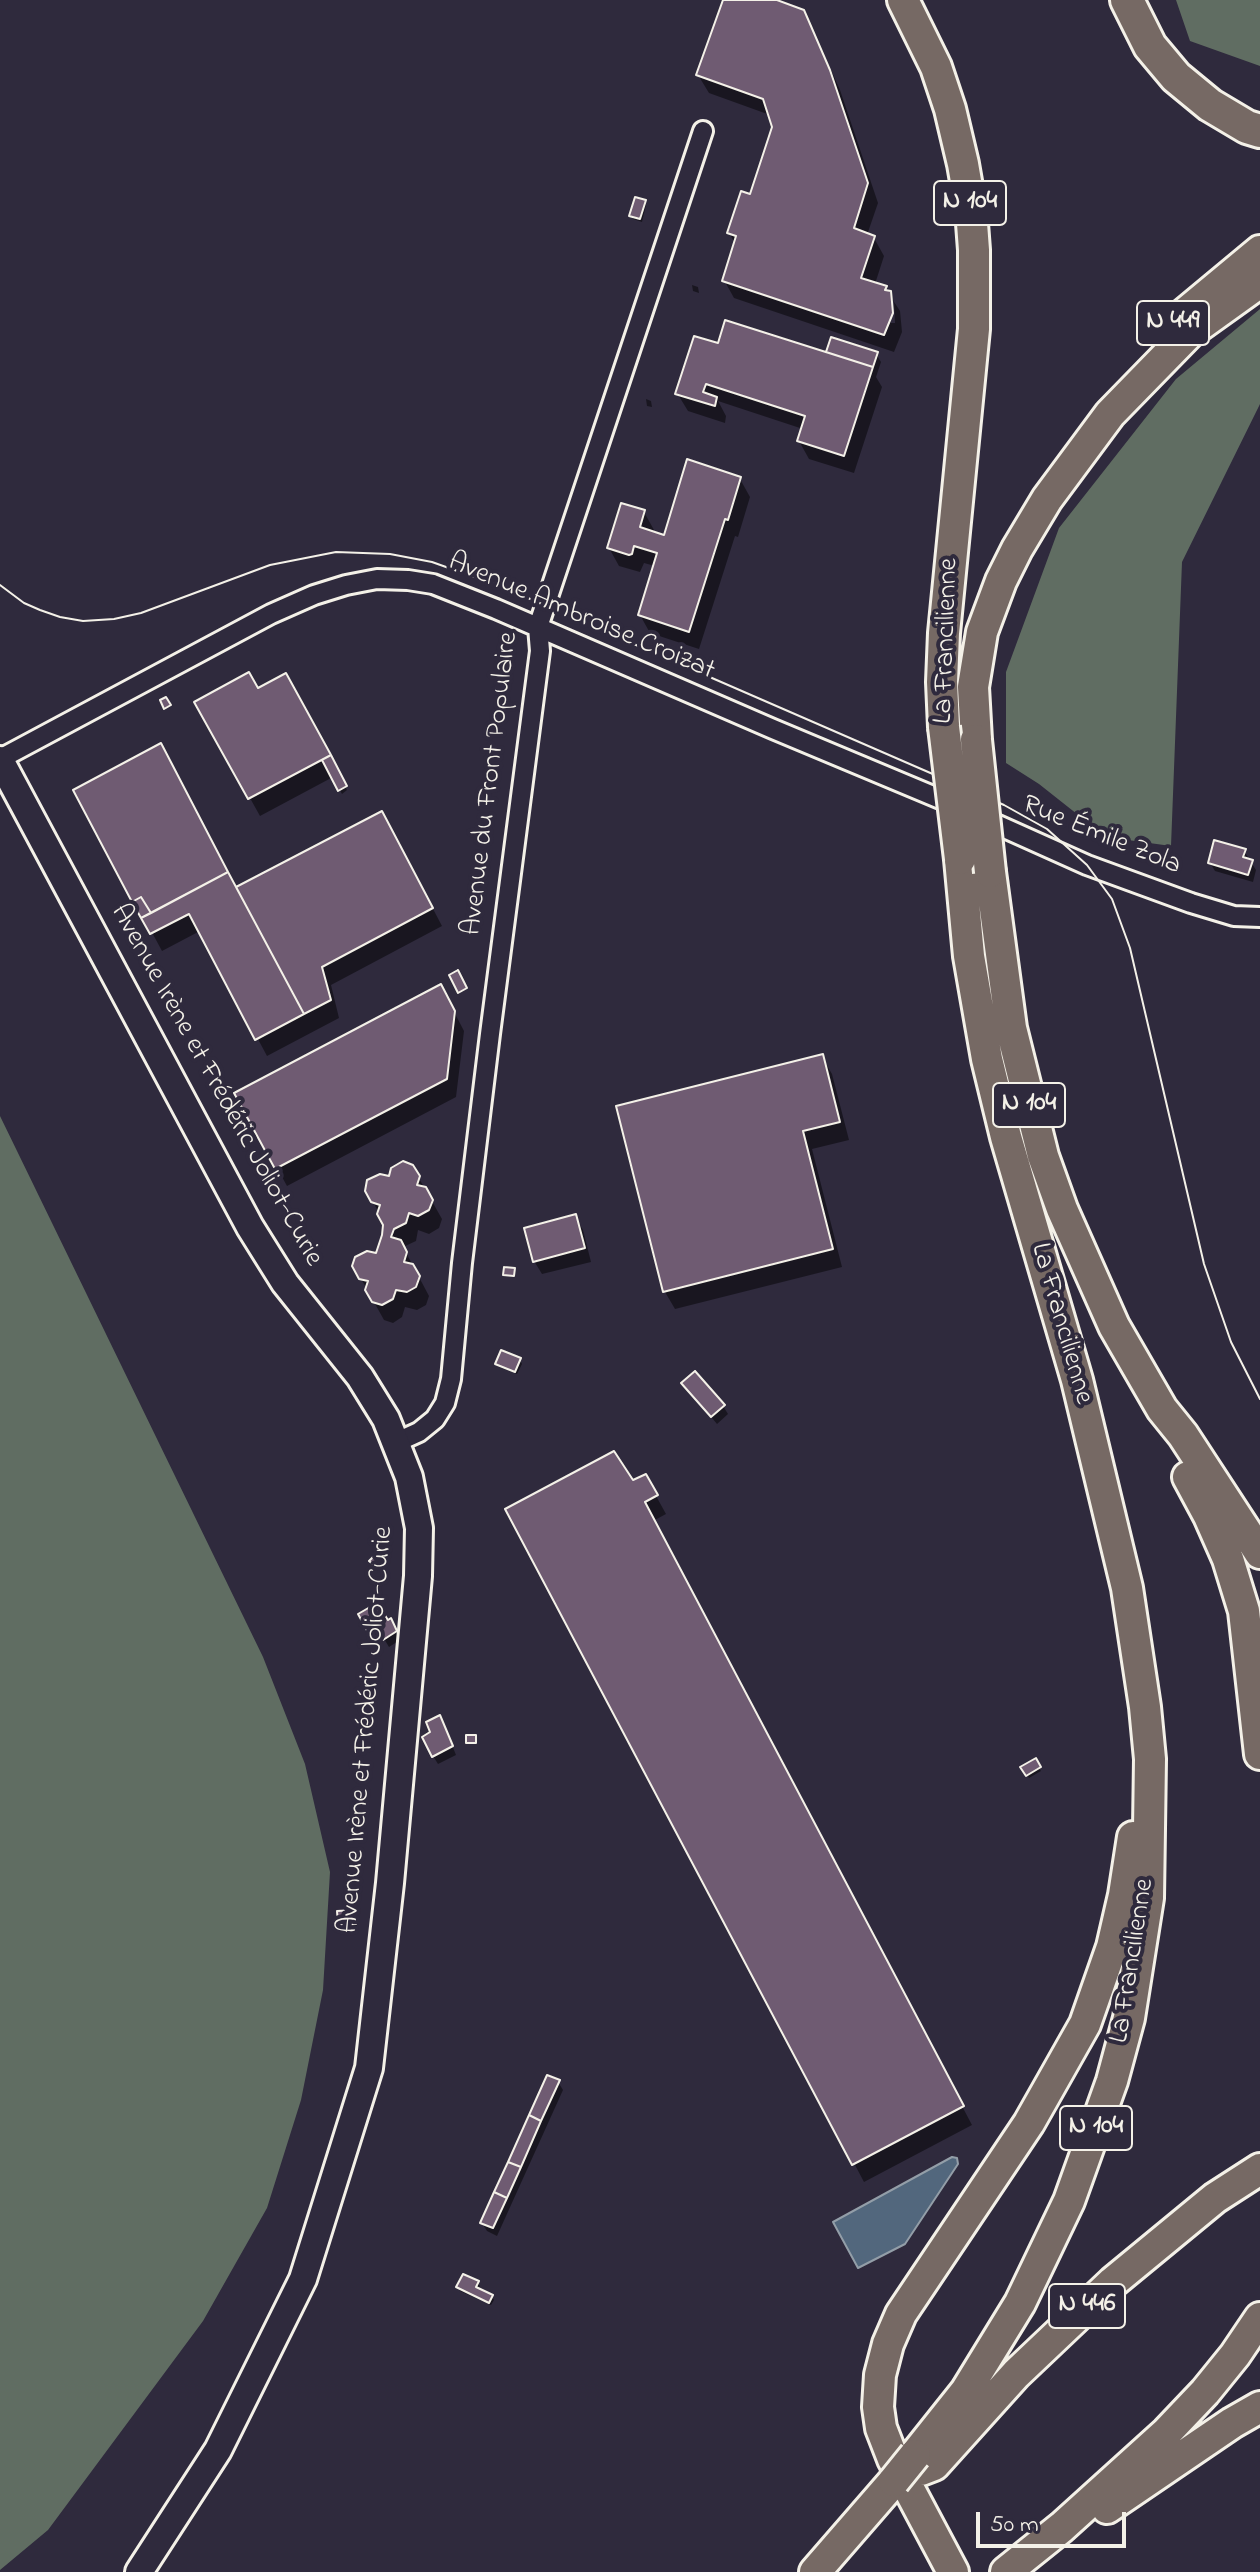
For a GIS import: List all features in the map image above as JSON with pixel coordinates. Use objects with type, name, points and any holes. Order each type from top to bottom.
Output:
[{"type":"highway","name":"La Francilienne","points":[[818,2568],[910,2468],[966,2391],[1020,2303],[1069,2201],[1107,2096],[1129,2018],[1148,1898],[1150,1759],[1137,1645],[1112,1522],[1077,1380],[1006,1137],[987,1059],[969,956],[944,727],[942,682],[944,633],[974,329],[974,250],[971,210],[950,109],[936,67],[903,0]]},
{"type":"highway","points":[[1127,0],[1150,46],[1176,77],[1210,105],[1247,127],[1260,131]]},
{"type":"highway","name":"N 449","points":[[1110,414],[1120,382],[1172,324],[1260,251]]},
{"type":"highway","name":"La Francilienne","points":[[1260,282],[1189,333],[1110,414],[1040,512],[1017,549],[991,606],[975,662],[973,687],[990,872],[1011,1028],[1043,1156],[1062,1209],[1114,1326],[1162,1409],[1183,1435],[1260,1553]]},
{"type":"highway","points":[[1162,1409],[1167,1443],[1209,1516],[1228,1559],[1244,1611],[1260,1754]]},
{"type":"highway","points":[[953,2572],[893,2459],[881,2428],[878,2407],[880,2375],[888,2344],[901,2314],[1029,2123],[1085,2024],[1112,1947],[1133,1840],[1134,1792],[1150,1759]]},
{"type":"highway","name":"N 446","points":[[910,2468],[934,2465],[1016,2374],[1113,2282],[1215,2198],[1260,2169]]},
{"type":"highway","points":[[1006,2572],[1146,2452],[1235,2355],[1260,2318]]},
{"type":"highway","points":[[1062,2527],[1091,2520],[1260,2407]]},
{"type":"main road","name":"Avenue Irène et Frédéric Joliot-Curie","points":[[0,760],[250,1227],[285,1283],[360,1377],[397,1442],[416,1509],[419,1561],[390,1883],[369,2068],[303,2279],[218,2450],[139,2572]]},
{"type":"street","name":"Avenue du Front Populaire","points":[[397,1442],[419,1432],[435,1419],[445,1403],[451,1379],[462,1263],[540,651],[538,627],[703,131]]},
{"type":"street","name":"Avenue Ambroise Croizat","points":[[0,760],[271,614],[314,595],[377,579],[408,580],[433,584],[538,627],[926,793]]},
{"type":"street","name":"Rue Émile Zola","points":[[926,793],[1105,872],[1234,916],[1260,917]]},
{"type":"green space","points":[[1176,0],[1260,0],[1260,66],[1190,41]]},
{"type":"green space","points":[[1260,309],[1260,404],[1182,562],[1171,846],[1106,837],[1039,784],[1006,763],[1006,672],[1059,528],[1176,379]]},
{"type":"green space","points":[[0,1116],[263,1657],[305,1764],[330,1872],[323,1990],[301,2100],[267,2208],[203,2321],[48,2530],[0,2570]]},
{"type":"water","points":[[952,2157],[957,2158],[958,2164],[905,2244],[858,2268],[833,2222]]},
{"type":"building","points":[[723,0],[777,0],[804,10],[830,70],[868,183],[854,228],[875,236],[861,278],[887,286],[885,290],[891,291],[893,313],[884,335],[722,281],[736,236],[727,233],[741,191],[750,194],[772,127],[763,99],[696,75]]},
{"type":"building","points":[[635,197],[646,200],[640,219],[629,216]]},
{"type":"building","points":[[725,320],[873,367],[844,456],[797,441],[805,416],[706,384],[703,392],[717,397],[715,406],[675,394],[694,336],[718,343]]},
{"type":"building","points":[[831,337],[878,352],[873,367],[826,352]]},
{"type":"building","points":[[687,459],[741,477],[689,632],[638,615],[657,553],[634,546],[629,555],[607,548],[621,503],[645,510],[640,527],[664,535]]},
{"type":"building","points":[[249,672],[258,688],[286,673],[331,755],[248,799],[194,702]]},
{"type":"building","points":[[166,697],[171,705],[164,709],[160,700]]},
{"type":"building","points":[[161,743],[228,872],[151,913],[141,897],[132,902],[73,790]]},
{"type":"building","points":[[331,755],[347,786],[338,791],[322,760]]},
{"type":"building","points":[[382,811],[433,908],[322,967],[331,1000],[304,1014],[236,887]]},
{"type":"building","points":[[1214,840],[1246,849],[1243,857],[1253,860],[1248,875],[1208,863]]},
{"type":"building","points":[[228,872],[304,1014],[255,1040],[189,914],[150,934],[141,918]]},
{"type":"building","points":[[141,897],[151,913],[141,918],[132,902]]},
{"type":"building","points":[[458,970],[467,988],[458,993],[449,975]]},
{"type":"building","points":[[441,984],[455,1011],[447,1079],[275,1169],[234,1093]]},
{"type":"building","points":[[823,1054],[840,1122],[803,1131],[833,1249],[663,1292],[616,1106]]},
{"type":"building","points":[[403,1161],[413,1165],[420,1176],[417,1185],[426,1187],[433,1200],[429,1210],[418,1216],[409,1213],[406,1223],[394,1229],[391,1237],[401,1240],[407,1252],[404,1262],[413,1264],[420,1276],[416,1287],[407,1292],[396,1290],[393,1299],[382,1305],[372,1302],[365,1290],[368,1281],[359,1279],[352,1266],[355,1257],[367,1251],[376,1253],[382,1235],[383,1225],[377,1214],[380,1205],[371,1202],[365,1191],[367,1180],[380,1174],[389,1176],[391,1168]]},
{"type":"building","points":[[576,1214],[585,1248],[533,1262],[524,1228]]},
{"type":"building","points":[[504,1267],[515,1268],[514,1276],[503,1275]]},
{"type":"building","points":[[501,1350],[521,1358],[515,1372],[495,1364]]},
{"type":"building","points":[[695,1371],[725,1405],[711,1417],[681,1383]]},
{"type":"building","points":[[614,1451],[633,1480],[646,1474],[658,1495],[645,1502],[964,2106],[852,2165],[505,1509]]},
{"type":"building","points":[[376,1554],[382,1558],[375,1566],[369,1561]]},
{"type":"building","points":[[377,1603],[388,1620],[391,1618],[397,1631],[383,1640],[377,1630],[369,1634],[358,1614]]},
{"type":"building","points":[[440,1715],[453,1746],[432,1757],[422,1737],[430,1732],[426,1722]]},
{"type":"building","points":[[466,1735],[476,1735],[476,1743],[466,1743]]},
{"type":"building","points":[[1036,1758],[1041,1767],[1026,1776],[1020,1767]]},
{"type":"building","points":[[356,1910],[356,1924],[338,1925],[337,1911]]},
{"type":"building","points":[[547,2075],[560,2080],[541,2121],[529,2115]]},
{"type":"building","points":[[529,2115],[541,2121],[521,2167],[508,2162]]},
{"type":"building","points":[[508,2162],[521,2167],[507,2198],[494,2192]]},
{"type":"building","points":[[494,2192],[507,2198],[493,2228],[480,2223]]},
{"type":"building","points":[[463,2274],[479,2281],[476,2287],[493,2295],[489,2303],[456,2287]]},
{"type":"tram line","points":[[0,585],[24,603],[40,610],[83,621],[141,613],[270,565],[336,552],[390,554],[432,562],[505,588],[1004,805],[1047,829],[1087,865],[1112,899],[1130,948],[1204,1264],[1231,1342],[1260,1399]]}]
